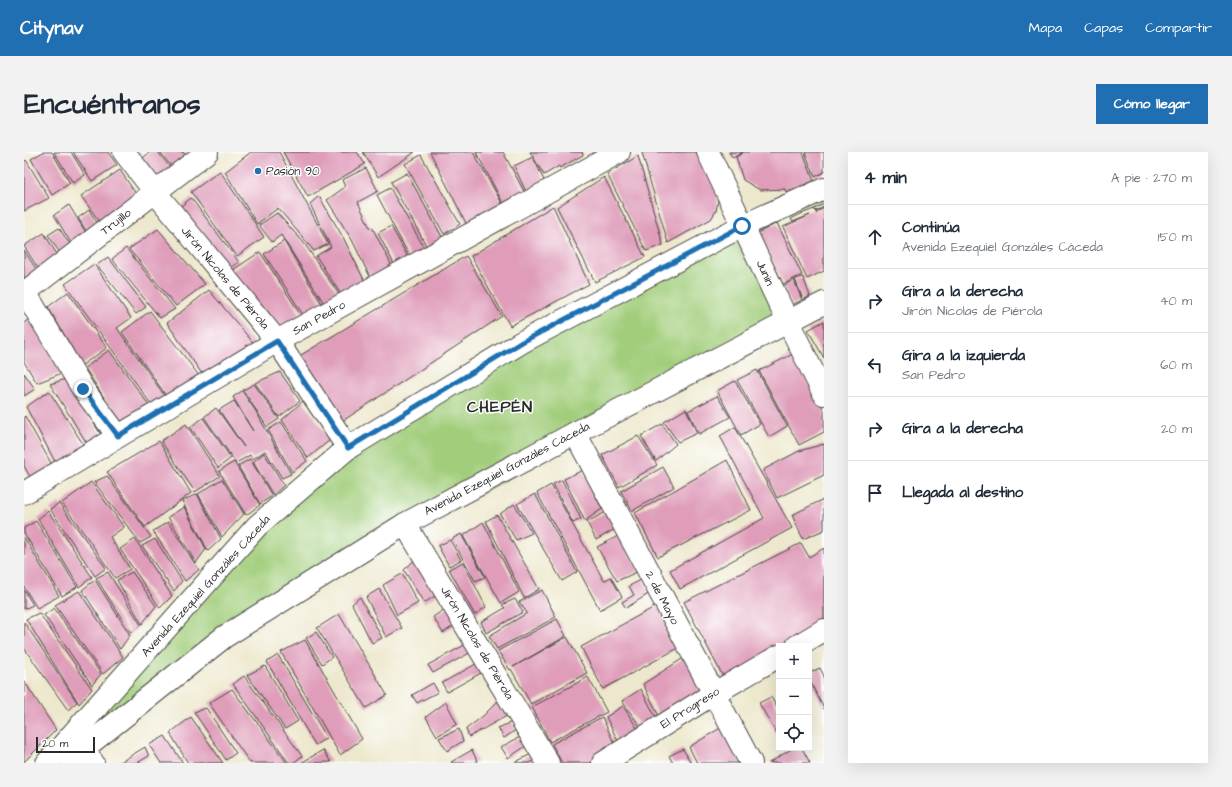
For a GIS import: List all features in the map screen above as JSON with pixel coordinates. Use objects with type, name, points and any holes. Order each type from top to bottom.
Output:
[{"type":"street","name":"Jirón Nicolas de Piérola","points":[[124,152],[277,341],[348,448]]},
{"type":"street","name":"Trujillo","points":[[25,292],[207,152]]},
{"type":"street","name":"San Pedro","points":[[24,493],[277,341],[619,152]]},
{"type":"street","name":"Junin","points":[[708,152],[788,322],[824,394]]},
{"type":"street","name":"Avenida Ezequiel Gonzáles Cáceda","points":[[80,753],[258,526],[348,448],[522,342],[742,226],[824,189]]},
{"type":"street","points":[[25,292],[83,389],[118,436]]},
{"type":"street","name":"Avenida Ezequiel Gonzáles Cáceda","points":[[47,763],[80,753],[224,637],[405,524],[824,303]]},
{"type":"street","name":"2 de Mayo","points":[[575,433],[750,763]]},
{"type":"street","name":"Jirón Nicolas de Piérola","points":[[405,524],[548,763]]},
{"type":"street","points":[[802,643],[824,630]]},
{"type":"street","name":"El Progreso","points":[[603,763],[713,694],[776,658]]},
{"type":"green space","points":[[742,226],[788,322],[224,637],[83,749],[73,735],[257,526],[348,448]]},
{"type":"building","points":[[43,152],[52,152],[70,183],[52,195],[31,159]]},
{"type":"building","points":[[54,152],[71,152],[85,175],[73,183]]},
{"type":"building","points":[[73,152],[108,152],[117,165],[92,181]]},
{"type":"building","points":[[150,152],[158,152],[183,184],[166,197],[138,162]]},
{"type":"building","points":[[160,152],[183,152],[195,169],[182,180]]},
{"type":"building","points":[[251,152],[279,152],[328,244],[314,251],[278,208],[257,224],[225,172]]},
{"type":"building","points":[[283,152],[357,152],[365,164],[308,197]]},
{"type":"building","points":[[363,152],[415,152],[378,177]]},
{"type":"building","points":[[430,152],[473,152],[503,205],[468,227]]},
{"type":"building","points":[[476,152],[503,152],[525,193],[503,203]]},
{"type":"building","points":[[530,152],[582,152],[583,155],[544,175]]},
{"type":"building","points":[[698,152],[715,189],[718,201],[716,211],[711,219],[668,243],[642,153]]},
{"type":"building","points":[[729,152],[743,152],[733,158]]},
{"type":"building","points":[[744,152],[803,152],[814,181],[786,192],[785,189],[760,190],[743,180],[736,157]]},
{"type":"building","points":[[805,152],[824,152],[824,172],[815,177]]},
{"type":"building","points":[[421,155],[460,224],[444,234],[405,164]]},
{"type":"building","points":[[638,156],[663,245],[646,251],[607,174]]},
{"type":"building","points":[[533,157],[548,189],[529,198],[514,166]]},
{"type":"building","points":[[26,160],[49,198],[24,211],[24,162]]},
{"type":"building","points":[[366,168],[378,191],[358,202],[370,228],[372,227],[395,272],[376,289],[352,240],[327,200],[345,187],[342,180]]},
{"type":"building","points":[[120,170],[146,209],[110,236],[81,196]]},
{"type":"building","points":[[220,171],[264,237],[237,256],[191,192]]},
{"type":"building","points":[[407,173],[447,246],[432,256],[391,182]]},
{"type":"building","points":[[604,177],[645,257],[595,282],[557,207]]},
{"type":"building","points":[[390,188],[430,258],[414,265],[377,195]]},
{"type":"building","points":[[319,196],[344,239],[368,288],[346,302],[316,256],[331,247],[310,204]]},
{"type":"building","points":[[191,198],[239,262],[222,275],[174,212]]},
{"type":"building","points":[[824,204],[824,207],[816,211],[814,209]]},
{"type":"building","points":[[69,205],[94,246],[79,256],[54,215]]},
{"type":"building","points":[[553,206],[589,284],[510,326],[471,256]]},
{"type":"building","points":[[824,208],[824,271],[807,279],[783,227],[810,215],[793,222],[791,219],[801,214],[814,209],[817,214],[816,212]]},
{"type":"building","points":[[89,210],[107,238],[96,246],[78,218]]},
{"type":"building","points":[[277,213],[304,243],[347,306],[332,316],[281,235],[272,242],[259,225]]},
{"type":"building","points":[[777,223],[802,275],[783,284],[758,233]]},
{"type":"building","points":[[391,226],[411,263],[397,270],[378,233]]},
{"type":"building","points":[[59,228],[75,252],[64,259],[48,235]]},
{"type":"building","points":[[158,229],[205,284],[176,306],[129,249]]},
{"type":"building","points":[[44,233],[61,261],[41,273],[24,246]]},
{"type":"building","points":[[284,241],[330,317],[313,330],[264,254]]},
{"type":"building","points":[[126,248],[175,309],[160,318],[112,259]]},
{"type":"building","points":[[24,250],[45,283],[24,294]]},
{"type":"building","points":[[260,252],[310,329],[283,345],[227,274]]},
{"type":"building","points":[[466,256],[502,316],[341,422],[296,358]]},
{"type":"building","points":[[108,257],[146,307],[136,314],[97,265]]},
{"type":"building","points":[[94,264],[131,318],[117,328],[169,402],[156,411],[65,284]]},
{"type":"building","points":[[803,277],[810,296],[803,300],[795,279]]},
{"type":"building","points":[[794,280],[802,300],[792,305],[783,286]]},
{"type":"building","points":[[209,290],[261,352],[211,387],[167,323]]},
{"type":"building","points":[[68,292],[107,348],[82,365],[48,307]]},
{"type":"building","points":[[150,311],[209,389],[176,410],[122,332]]},
{"type":"building","points":[[30,318],[62,373],[37,383],[24,362],[24,323]]},
{"type":"building","points":[[824,321],[824,358],[808,330]]},
{"type":"building","points":[[109,350],[154,412],[126,432],[85,368]]},
{"type":"building","points":[[793,354],[824,410],[824,432],[799,445],[759,371]]},
{"type":"building","points":[[757,370],[787,426],[769,437],[737,380]]},
{"type":"building","points":[[280,372],[300,401],[279,417],[255,383]]},
{"type":"building","points":[[24,373],[35,389],[24,396]]},
{"type":"building","points":[[66,379],[107,444],[93,453],[50,384]]},
{"type":"building","points":[[735,381],[760,424],[741,435],[717,391]]},
{"type":"building","points":[[254,384],[279,419],[267,427],[243,390]]},
{"type":"building","points":[[49,391],[90,455],[60,471],[26,407]]},
{"type":"building","points":[[242,391],[255,410],[291,474],[282,478],[265,451],[253,459],[250,455],[236,463],[204,417],[216,408],[244,447],[219,410],[234,401],[253,431],[233,397]]},
{"type":"building","points":[[717,396],[730,417],[699,434],[688,411]]},
{"type":"building","points":[[303,401],[330,440],[308,458],[282,420]]},
{"type":"building","points":[[686,409],[697,433],[678,442],[664,422]]},
{"type":"building","points":[[25,416],[58,476],[36,488],[24,466]]},
{"type":"building","points":[[203,418],[231,458],[218,468],[190,427]]},
{"type":"building","points":[[281,422],[307,461],[292,472],[268,430]]},
{"type":"building","points":[[186,424],[220,476],[195,492],[161,441]]},
{"type":"building","points":[[662,424],[676,444],[656,461],[641,436]]},
{"type":"building","points":[[735,427],[792,528],[680,589],[670,570],[764,518],[720,436]]},
{"type":"building","points":[[638,436],[657,465],[619,487],[602,455]]},
{"type":"building","points":[[159,441],[191,493],[145,527],[107,472]]},
{"type":"building","points":[[824,444],[824,475],[777,498],[763,470],[799,451]]},
{"type":"building","points":[[264,453],[284,485],[273,495],[253,462]]},
{"type":"building","points":[[250,459],[272,496],[260,504],[238,466]]},
{"type":"building","points":[[727,460],[751,510],[658,557],[635,513]]},
{"type":"building","points":[[234,462],[260,505],[246,515],[219,471]]},
{"type":"building","points":[[663,467],[674,487],[632,511],[621,491]]},
{"type":"building","points":[[583,470],[602,509],[585,521],[564,479]]},
{"type":"building","points":[[107,476],[151,537],[140,543],[94,482]]},
{"type":"building","points":[[222,479],[244,514],[222,537],[198,494]]},
{"type":"building","points":[[562,480],[581,519],[573,523],[553,484]]},
{"type":"building","points":[[91,482],[124,527],[110,537],[130,569],[115,578],[62,503]]},
{"type":"building","points":[[551,485],[604,581],[611,577],[622,597],[600,610],[537,493]]},
{"type":"building","points":[[197,494],[221,539],[208,551],[182,501]]},
{"type":"building","points":[[535,494],[577,572],[562,581],[517,504]]},
{"type":"building","points":[[824,499],[824,530],[803,539],[792,515]]},
{"type":"building","points":[[59,503],[106,568],[95,576],[50,509]]},
{"type":"building","points":[[514,504],[532,533],[516,540],[500,514]]},
{"type":"building","points":[[184,507],[206,549],[196,563],[168,517]]},
{"type":"building","points":[[48,511],[92,577],[79,587],[38,519]]},
{"type":"building","points":[[606,512],[615,529],[596,540],[587,522]]},
{"type":"building","points":[[497,515],[539,589],[524,598],[486,521]]},
{"type":"building","points":[[36,521],[77,587],[62,596],[24,533],[24,528]]},
{"type":"building","points":[[168,522],[199,570],[185,581],[153,531]]},
{"type":"building","points":[[483,522],[519,592],[501,603],[463,536]]},
{"type":"building","points":[[461,534],[485,577],[475,581],[452,539]]},
{"type":"building","points":[[618,536],[639,571],[617,581],[597,547]]},
{"type":"building","points":[[24,537],[59,596],[37,608],[24,587]]},
{"type":"building","points":[[135,539],[172,596],[160,608],[120,549]]},
{"type":"building","points":[[155,539],[182,581],[174,591],[142,546]]},
{"type":"building","points":[[450,540],[461,560],[449,566],[438,546]]},
{"type":"building","points":[[801,543],[809,557],[824,548],[824,633],[807,643],[776,643],[776,649],[729,688],[684,602]]},
{"type":"building","points":[[421,554],[440,593],[424,603],[404,570]]},
{"type":"building","points":[[463,562],[486,607],[475,615],[449,569]]},
{"type":"building","points":[[108,572],[141,625],[131,633],[96,578]]},
{"type":"building","points":[[132,572],[156,606],[142,624],[117,580]]},
{"type":"building","points":[[402,574],[418,603],[397,615],[383,585]]},
{"type":"building","points":[[643,579],[650,593],[626,608],[622,602],[634,595],[629,586]]},
{"type":"building","points":[[95,580],[130,635],[120,649],[82,590]]},
{"type":"building","points":[[379,589],[402,628],[386,637],[366,597]]},
{"type":"building","points":[[24,590],[33,605],[24,609]]},
{"type":"building","points":[[542,590],[556,617],[497,649],[489,636],[527,613],[519,602]]},
{"type":"building","points":[[79,591],[123,657],[103,674],[55,605]]},
{"type":"building","points":[[360,597],[382,638],[372,643],[352,604]]},
{"type":"building","points":[[515,599],[523,612],[486,633],[481,622],[505,608],[502,605]]},
{"type":"building","points":[[660,604],[682,646],[603,689],[581,647]]},
{"type":"building","points":[[451,605],[462,620],[443,633],[433,617]]},
{"type":"building","points":[[54,608],[101,674],[92,685],[44,615]]},
{"type":"building","points":[[39,613],[92,689],[79,704],[26,619]]},
{"type":"building","points":[[339,614],[387,695],[366,708],[317,628]]},
{"type":"building","points":[[557,619],[566,636],[513,667],[567,637],[587,673],[531,704],[511,669],[510,670],[498,651]]},
{"type":"building","points":[[24,622],[77,702],[68,710],[24,648]]},
{"type":"building","points":[[316,632],[332,657],[322,664],[306,638]]},
{"type":"building","points":[[305,640],[362,739],[340,755],[281,652]]},
{"type":"building","points":[[470,642],[475,650],[433,673],[428,665]]},
{"type":"building","points":[[278,655],[327,738],[315,745],[267,662]]},
{"type":"building","points":[[685,657],[711,706],[667,732],[643,684]]},
{"type":"building","points":[[483,660],[488,669],[447,692],[442,683]]},
{"type":"building","points":[[265,666],[298,721],[285,729],[247,675]]},
{"type":"building","points":[[820,668],[824,676],[824,709],[812,685],[812,672]]},
{"type":"building","points":[[244,676],[302,756],[293,763],[289,763],[233,684]]},
{"type":"building","points":[[588,677],[607,712],[550,742],[532,707]]},
{"type":"building","points":[[24,681],[56,730],[24,762]]},
{"type":"building","points":[[433,683],[438,692],[417,703],[412,695]]},
{"type":"building","points":[[232,689],[287,763],[250,763],[209,703]]},
{"type":"building","points":[[641,689],[663,731],[651,742],[622,701]]},
{"type":"building","points":[[771,697],[776,706],[776,733],[759,703]]},
{"type":"building","points":[[500,699],[510,714],[469,737],[466,729],[482,717]]},
{"type":"building","points":[[446,702],[457,724],[437,736],[426,717]]},
{"type":"building","points":[[623,706],[646,742],[625,755],[606,717]]},
{"type":"building","points":[[206,708],[236,753],[226,760],[194,712]]},
{"type":"building","points":[[191,717],[223,763],[188,763],[170,733]]},
{"type":"building","points":[[602,717],[621,758],[610,763],[562,763],[552,744]]},
{"type":"building","points":[[512,722],[516,730],[504,738],[498,728]]},
{"type":"building","points":[[722,727],[741,763],[697,763],[689,747]]},
{"type":"building","points":[[459,729],[463,741],[447,751],[439,738]]},
{"type":"building","points":[[165,736],[183,763],[161,763],[149,745]]},
{"type":"building","points":[[520,737],[526,746],[508,758],[501,747]]},
{"type":"building","points":[[145,747],[149,756],[137,763],[119,763]]},
{"type":"building","points":[[683,749],[691,763],[673,763],[669,756]]},
{"type":"building","points":[[323,750],[331,762],[301,763]]},
{"type":"building","points":[[472,750],[478,763],[451,762]]},
{"type":"building","points":[[788,751],[804,751],[810,763],[769,763]]},
{"type":"building","points":[[531,754],[535,760],[530,763],[514,763]]},
{"type":"place","name":"Pasión 90","points":[[258,171]]},
{"type":"district","name":"CHEPÉN","points":[[500,407]]},
{"type":"route","points":[[83,389],[118,436],[277,341],[348,448],[522,342],[742,226]]}]
